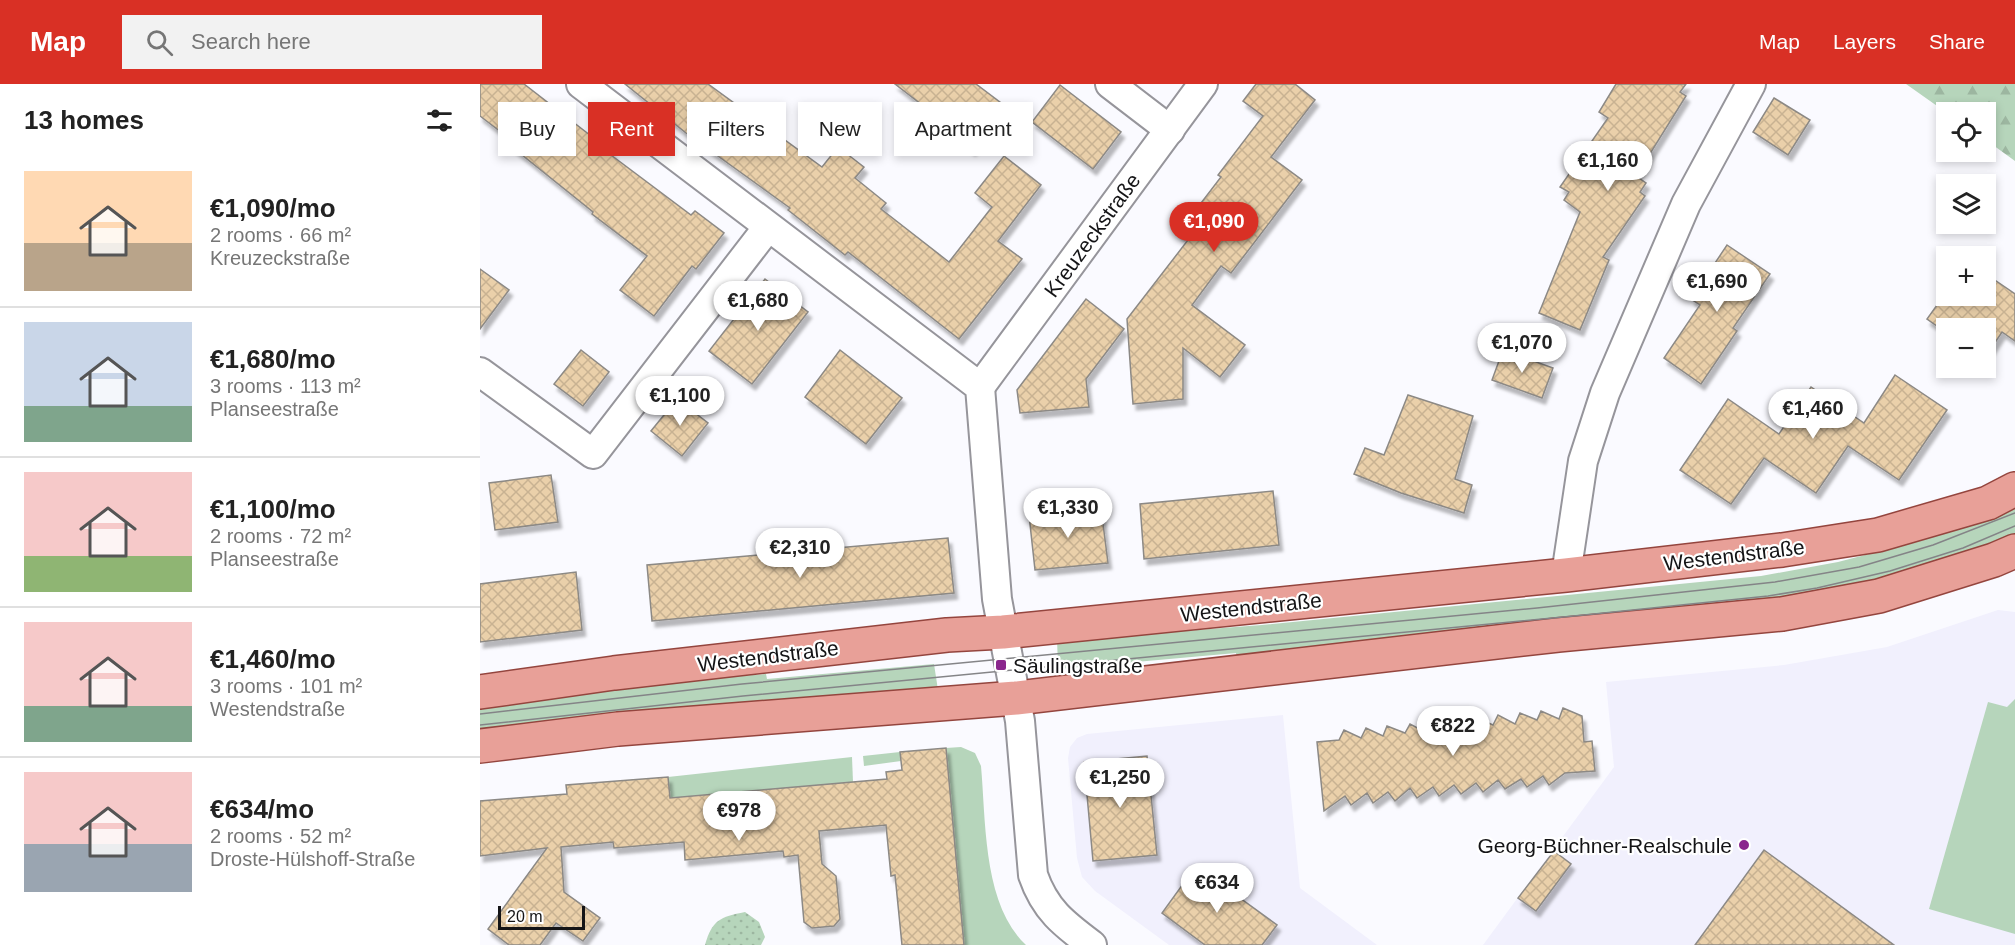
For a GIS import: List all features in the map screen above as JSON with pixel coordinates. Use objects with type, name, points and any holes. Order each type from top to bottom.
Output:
[{"type":"main road","name":"Westendstraße","points":[[480,692],[626,672],[947,635],[1006,646],[1566,574],[1782,550],[1878,534],[1988,503],[2015,489]]},
{"type":"main road","points":[[480,746],[618,729],[1016,698],[1558,636],[1782,614],[1879,596],[1994,560],[2015,551]]},
{"type":"street","points":[[581,84],[980,387],[998,599],[1020,721],[1033,875],[1038,891],[1055,915],[1092,945]]},
{"type":"street","points":[[1110,84],[1170,130]]},
{"type":"street","name":"Kreuzeckstraße","points":[[980,387],[1203,84]]},
{"type":"street","points":[[1566,574],[1583,461],[1605,393],[1686,204],[1751,84]]},
{"type":"street","points":[[480,372],[594,454],[768,227]]},
{"type":"shaded area","name":"Georg-Büchner-Realschule","points":[[1998,610],[2015,612],[2015,945],[1483,945],[1614,767],[1606,682],[1784,665],[1887,647]]},
{"type":"shaded area","points":[[1283,715],[1300,888],[1377,945],[1169,945],[1095,891],[1082,877],[1077,858],[1068,758],[1070,747],[1077,738],[1087,734]]},
{"type":"green space","points":[[1906,84],[2015,84],[2015,161],[1996,147],[1996,102],[1936,102],[1936,105]]},
{"type":"green space","points":[[2015,502],[2015,538],[1834,596],[1237,660],[1236,653],[1058,669],[1057,638],[1262,625],[1761,576],[1838,562],[1923,540],[1969,525]]},
{"type":"green space","points":[[934,664],[938,690],[480,734],[480,705],[689,679],[766,674],[767,679]]},
{"type":"green space","points":[[2015,699],[2015,934],[1929,909],[1988,702],[2007,707]]},
{"type":"green space","points":[[961,747],[975,753],[981,766],[986,837],[994,886],[1012,928],[1026,945],[964,945],[946,748]]},
{"type":"green space","points":[[900,752],[901,761],[864,766],[863,756]]},
{"type":"green space","points":[[852,757],[853,782],[670,798],[668,777]]},
{"type":"green space","points":[[745,912],[759,922],[765,937],[761,945],[705,945],[711,930],[718,921]]},
{"type":"building","points":[[480,84],[524,84],[547,102],[498,102],[498,130],[480,116]]},
{"type":"building","points":[[625,84],[708,84],[733,102],[687,102],[687,134],[675,124],[675,102],[647,102]]},
{"type":"building","points":[[895,84],[976,84],[1000,102],[918,102]]},
{"type":"building","points":[[1256,84],[1295,84],[1315,100],[1271,157],[1302,180],[1231,273],[1221,266],[1192,305],[1245,345],[1220,377],[1183,348],[1183,399],[1133,404],[1127,319],[1188,240],[1178,233],[1221,177],[1218,175],[1263,116],[1243,101]]},
{"type":"building","points":[[1616,84],[1686,84],[1680,92],[1686,96],[1636,176],[1646,183],[1640,192],[1645,196],[1603,257],[1609,260],[1580,330],[1539,313],[1580,212],[1564,200],[1569,192],[1560,187],[1608,118],[1599,112]]},
{"type":"building","points":[[1060,85],[1121,132],[1093,169],[1033,121]]},
{"type":"building","points":[[1774,98],[1810,120],[1788,155],[1753,132]]},
{"type":"building","points":[[576,124],[588,134],[588,156],[612,156],[691,215],[695,211],[724,233],[696,269],[692,266],[654,316],[620,290],[647,256],[592,214],[593,212],[523,156],[576,156]]},
{"type":"building","points":[[786,141],[798,150],[798,156],[807,156],[822,167],[831,156],[850,156],[864,167],[855,178],[886,203],[881,209],[949,262],[992,207],[975,193],[1004,156],[1041,185],[998,241],[1022,259],[959,339],[848,252],[845,255],[788,210],[790,208],[718,156],[786,156]]},
{"type":"building","points":[[1727,245],[1770,274],[1733,328],[1737,331],[1701,384],[1664,358],[1700,305],[1691,299]]},
{"type":"building","points":[[480,269],[509,290],[480,329]]},
{"type":"building","points":[[765,279],[808,312],[752,384],[709,351]]},
{"type":"building","points":[[1996,281],[2015,294],[2015,341],[2002,332],[1996,341],[1996,318],[1936,318],[1936,325],[1927,319],[1936,306],[1996,306]]},
{"type":"building","points":[[1086,299],[1124,329],[1086,379],[1089,407],[1020,413],[1017,390]]},
{"type":"building","points":[[581,350],[609,372],[583,406],[554,384]]},
{"type":"building","points":[[840,350],[902,398],[866,444],[805,397]]},
{"type":"building","points":[[1503,350],[1553,368],[1542,398],[1492,380]]},
{"type":"building","points":[[1895,375],[1947,410],[1899,480],[1848,446],[1816,493],[1764,458],[1731,504],[1680,470],[1728,399],[1779,434],[1811,387],[1864,423]]},
{"type":"building","points":[[1408,395],[1473,416],[1455,479],[1472,485],[1464,513],[1401,493],[1354,474],[1365,448],[1384,455]]},
{"type":"building","points":[[677,399],[708,423],[682,456],[651,431]]},
{"type":"building","points":[[551,475],[558,522],[495,530],[489,483]]},
{"type":"building","points":[[1273,491],[1279,545],[1144,559],[1140,504]]},
{"type":"building","points":[[1101,508],[1108,563],[1035,570],[1029,515]]},
{"type":"building","points":[[948,538],[954,593],[652,621],[647,565]]},
{"type":"building","points":[[576,572],[582,630],[480,642],[480,584]]},
{"type":"building","points":[[1563,708],[1582,716],[1584,742],[1592,741],[1595,771],[1565,773],[1549,785],[1543,776],[1527,787],[1521,779],[1505,789],[1498,780],[1483,792],[1476,783],[1461,794],[1454,785],[1439,796],[1433,787],[1417,798],[1410,788],[1395,801],[1388,792],[1373,803],[1367,793],[1351,805],[1345,796],[1324,811],[1317,742],[1339,740],[1344,730],[1361,738],[1366,728],[1383,736],[1387,726],[1405,733],[1410,724],[1427,733],[1432,721],[1449,729],[1454,719],[1471,727],[1475,717],[1493,725],[1498,715],[1515,724],[1520,713],[1537,720],[1541,711],[1559,719]]},
{"type":"building","points":[[946,748],[964,945],[902,945],[895,875],[891,876],[886,825],[819,831],[822,864],[836,876],[840,919],[834,926],[812,928],[804,922],[798,855],[784,857],[783,851],[685,860],[684,842],[614,848],[613,842],[561,847],[564,892],[600,918],[583,941],[556,923],[540,945],[509,945],[488,929],[547,848],[480,856],[480,801],[567,794],[566,785],[668,777],[670,798],[887,779],[886,772],[902,770],[900,752]]},
{"type":"building","points":[[1147,756],[1157,855],[1093,861],[1084,762]]},
{"type":"building","points":[[1764,850],[1894,945],[1695,945]]},
{"type":"building","points":[[1554,851],[1571,864],[1536,911],[1518,898]]},
{"type":"building","points":[[1196,866],[1277,925],[1262,945],[1205,945],[1162,913]]},
{"type":"tram line","points":[[480,714],[742,684],[1537,608],[1775,582],[1859,567],[1933,545],[2015,513]]},
{"type":"tram line","points":[[480,725],[743,696],[1768,596],[1817,588],[1890,571],[1963,548],[2015,526]]},
{"type":"place","name":"Säulingstraße","points":[[1001,665]]},
{"type":"place","name":"Georg-Büchner-Realschule","points":[[1744,845]]}]
